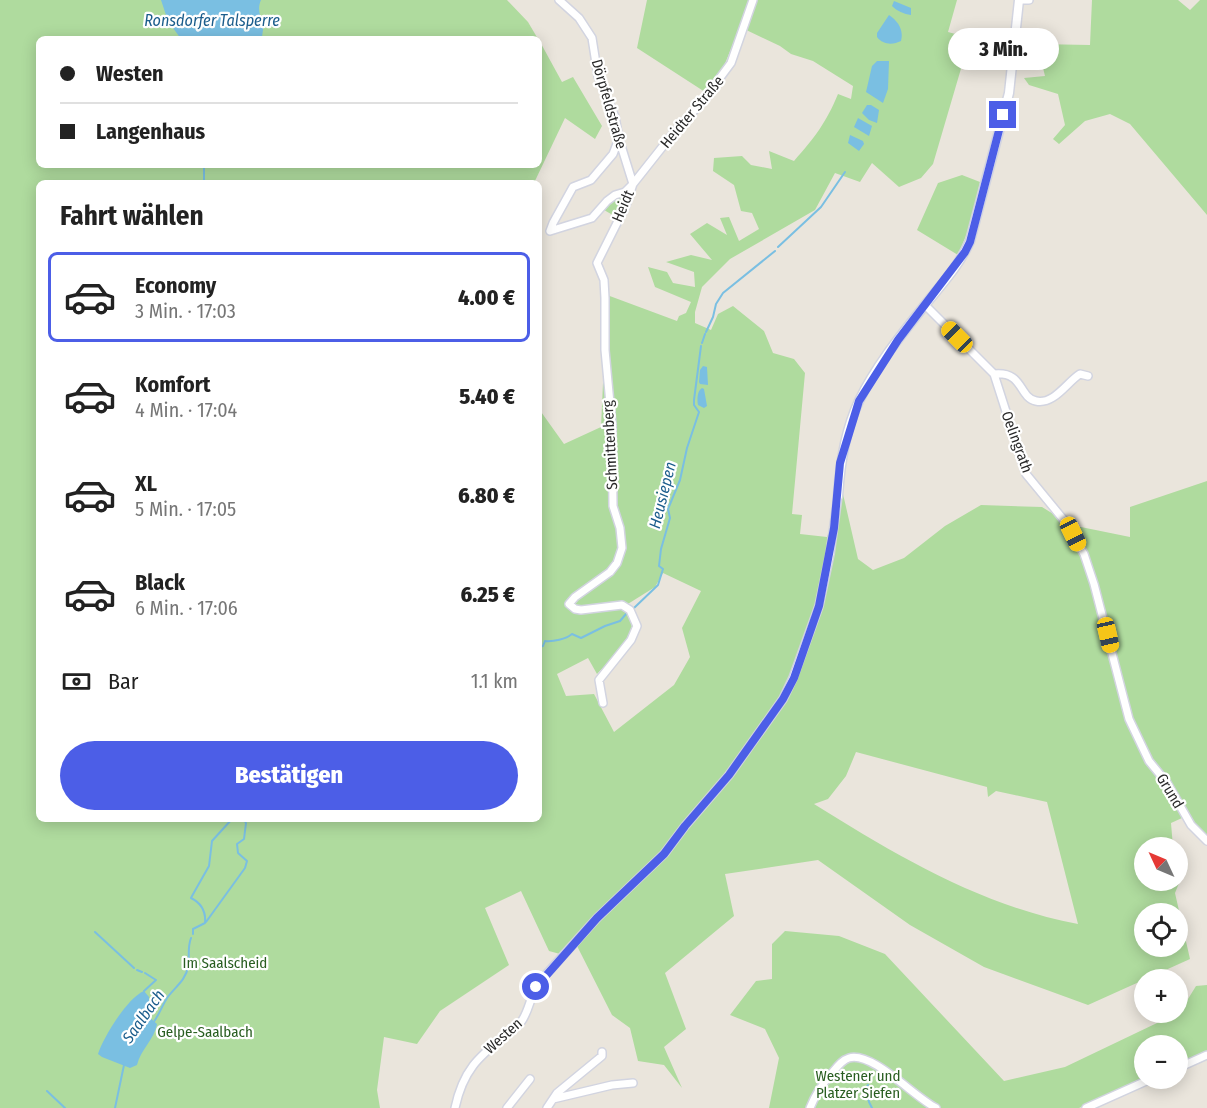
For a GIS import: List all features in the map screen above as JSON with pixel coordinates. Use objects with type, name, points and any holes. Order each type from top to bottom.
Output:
[{"type":"street","name":"Dörpfeldstraße","points":[[560,0],[579,18],[592,38],[598,76],[615,117],[619,139],[633,184]]},
{"type":"street","name":"Heidter Straße","points":[[633,184],[671,135],[702,102],[731,63],[753,0]]},
{"type":"street","points":[[838,496],[842,454],[859,401],[890,352],[961,261],[970,242],[1009,93],[1019,0],[1029,0]]},
{"type":"street","name":"Heidt","points":[[619,139],[613,154],[591,180],[573,187],[550,231],[592,218],[607,201],[625,192],[633,184]]},
{"type":"street","name":"Heidt","points":[[597,263],[626,205],[633,184]]},
{"type":"street","name":"Schmittenberg","points":[[597,263],[604,280],[605,350],[612,425],[613,506],[621,528],[622,548],[617,563],[610,572],[575,597],[569,604],[574,609],[581,610],[622,605],[630,610],[637,630],[599,680],[603,703]]},
{"type":"street","name":"Oelingrath","points":[[925,305],[994,374],[1026,474],[1073,534],[1090,570],[1129,719],[1137,738]]},
{"type":"street","name":"Oelingrath","points":[[994,374],[1009,375],[1031,399],[1039,401],[1052,397],[1080,374],[1088,376]]},
{"type":"street","name":"Westen","points":[[455,1108],[458,1091],[467,1072],[479,1058],[523,1019],[533,991],[540,981],[597,918],[657,862],[749,748],[788,691],[819,606],[830,554],[838,496]]},
{"type":"street","name":"Grund","points":[[1137,738],[1149,761],[1167,783],[1185,816],[1206,839]]},
{"type":"street","points":[[547,1108],[557,1093],[602,1056],[602,1052]]},
{"type":"street","points":[[1188,1064],[1207,1055]]},
{"type":"street","points":[[810,1108],[820,1088],[835,1069],[846,1059],[855,1057],[878,1065],[923,1101],[936,1108]]},
{"type":"street","points":[[507,1108],[530,1079]]},
{"type":"street","points":[[553,1099],[603,1086],[633,1083]]},
{"type":"street","points":[[1086,1108],[1134,1087]]},
{"type":"green space","points":[[0,0],[507,0],[528,22],[536,36],[36,36],[36,168],[541,168],[535,180],[36,180],[36,822],[542,822],[542,413],[564,444],[601,427],[607,295],[677,321],[679,316],[686,313],[691,302],[655,287],[648,267],[667,272],[673,283],[695,287],[694,272],[666,262],[691,255],[712,260],[690,234],[707,223],[727,235],[720,218],[729,217],[739,241],[759,229],[752,213],[741,211],[734,185],[713,171],[714,158],[742,156],[751,165],[772,169],[769,151],[794,161],[819,129],[838,94],[851,99],[853,86],[813,61],[791,54],[780,46],[740,27],[724,66],[705,92],[637,48],[647,0],[957,0],[948,32],[970,38],[933,164],[921,178],[899,187],[872,163],[860,182],[835,173],[815,210],[730,259],[702,287],[695,312],[695,323],[711,330],[718,314],[733,306],[764,331],[773,353],[794,359],[805,373],[792,514],[802,515],[800,534],[827,537],[843,494],[858,559],[873,570],[904,558],[945,526],[981,505],[1042,507],[1071,525],[1130,537],[1130,507],[1207,481],[1207,837],[1188,815],[1167,776],[1152,758],[1145,758],[1163,783],[1182,818],[1171,823],[1172,837],[1134,837],[1134,891],[1176,891],[1177,903],[1134,903],[1134,957],[1188,957],[1188,950],[1190,959],[1168,969],[1134,969],[1134,984],[1088,1005],[984,967],[910,925],[818,860],[725,874],[734,916],[665,973],[686,1029],[664,1047],[682,1088],[664,1065],[638,1061],[630,1028],[612,1015],[574,940],[560,954],[549,951],[521,891],[485,908],[509,965],[440,1011],[417,1044],[384,1037],[377,1090],[380,1108],[0,1108]],"holes":[[[663,573],[701,591],[682,628],[690,657],[674,685],[614,732],[594,694],[566,696],[557,674],[588,658],[597,674],[626,643],[630,635],[632,626],[630,617],[623,607],[655,587]],[[856,752],[987,787],[988,797],[996,791],[1047,802],[1078,924],[1042,916],[973,892],[908,860],[814,804],[828,799],[846,776]]]},
{"type":"green space","points":[[1092,0],[1178,0],[1190,10],[1200,0],[1207,0],[1207,215],[1130,124],[1110,114],[1085,121],[1059,144],[1053,139],[1065,125],[1058,94],[1029,85],[1024,78],[1045,76],[1037,44],[1090,45]]},
{"type":"green space","points":[[542,45],[562,82],[573,77],[602,126],[595,139],[565,118],[542,166]]},
{"type":"green space","points":[[962,175],[980,182],[970,226],[958,255],[917,230],[938,183]]},
{"type":"green space","points":[[615,197],[622,198],[624,202],[618,218],[604,210]]},
{"type":"green space","name":"Westener und Platzer Siefen","points":[[785,931],[839,936],[885,954],[1004,1081],[1065,1067],[1157,1023],[1188,1023],[1188,999],[1196,986],[1207,985],[1207,1052],[1188,1061],[1188,1035],[1134,1035],[1134,1084],[1079,1108],[769,1108],[779,1058],[765,1029],[730,1015],[756,981],[772,979],[772,944]]},
{"type":"water","name":"Ronsdorfer Talsperre","points":[[161,0],[261,0],[259,9],[263,26],[262,36],[179,36],[168,21]]},
{"type":"water","points":[[894,1],[911,8],[911,15],[894,8],[892,6]]},
{"type":"water","points":[[889,15],[898,23],[902,33],[901,41],[895,43],[885,43],[877,37],[877,33]]},
{"type":"water","points":[[877,61],[889,61],[888,89],[883,103],[866,92],[872,66]]},
{"type":"water","points":[[867,105],[879,110],[877,123],[869,120],[862,113]]},
{"type":"water","points":[[858,118],[872,126],[869,136],[854,127]]},
{"type":"water","points":[[850,135],[863,141],[864,144],[859,151],[848,143]]},
{"type":"water","points":[[703,366],[707,367],[708,385],[699,382],[700,370]]},
{"type":"water","points":[[702,388],[707,406],[704,408],[698,405],[698,393]]},
{"type":"water","points":[[144,991],[149,997],[149,1017],[157,1024],[137,1065],[130,1068],[98,1054],[110,1029],[123,1010]]},
{"type":"waterway","name":"Saalbach","points":[[204,168],[204,180]]},
{"type":"waterway","name":"Heusiepen","points":[[778,247],[821,207],[845,172]]},
{"type":"waterway","name":"Heusiepen","points":[[706,332],[716,304],[723,293],[775,251]]},
{"type":"waterway","name":"Heusiepen","points":[[702,343],[705,334]]},
{"type":"waterway","name":"Heusiepen","points":[[634,608],[658,585],[663,569],[659,566],[661,549],[670,518],[668,509],[680,480],[687,448],[699,412],[694,405],[694,400],[701,346]]},
{"type":"waterway","name":"Heusiepen","points":[[542,646],[545,641],[559,640],[572,634],[581,638],[620,621],[626,614]]},
{"type":"waterway","name":"Saalbach","points":[[193,934],[193,929],[205,923],[205,919],[200,905],[191,898],[209,866],[212,841],[229,822]]},
{"type":"waterway","points":[[206,922],[245,868],[247,861],[238,853],[237,844],[244,839],[245,822]]},
{"type":"waterway","points":[[95,932],[134,968]]},
{"type":"waterway","name":"Saalbach","points":[[153,1023],[167,998],[187,972],[191,938]]},
{"type":"waterway","points":[[137,970],[142,972]]},
{"type":"waterway","points":[[144,991],[156,980],[145,973]]},
{"type":"waterway","name":"Saalbach","points":[[115,1108],[124,1065]]},
{"type":"waterway","points":[[868,1085],[866,1088],[872,1108]]},
{"type":"waterway","points":[[47,1091],[65,1108]]},
{"type":"route","points":[[536,987],[597,918],[644,876],[664,854],[729,775],[775,713],[788,691],[819,606],[834,528],[840,463],[859,401],[898,340],[961,261],[970,242],[1003,115]]},
{"type":"park label","name":"Im Saalscheid","points":[[225,963]]},
{"type":"park label","name":"Gelpe-Saalbach","points":[[205,1032]]}]
